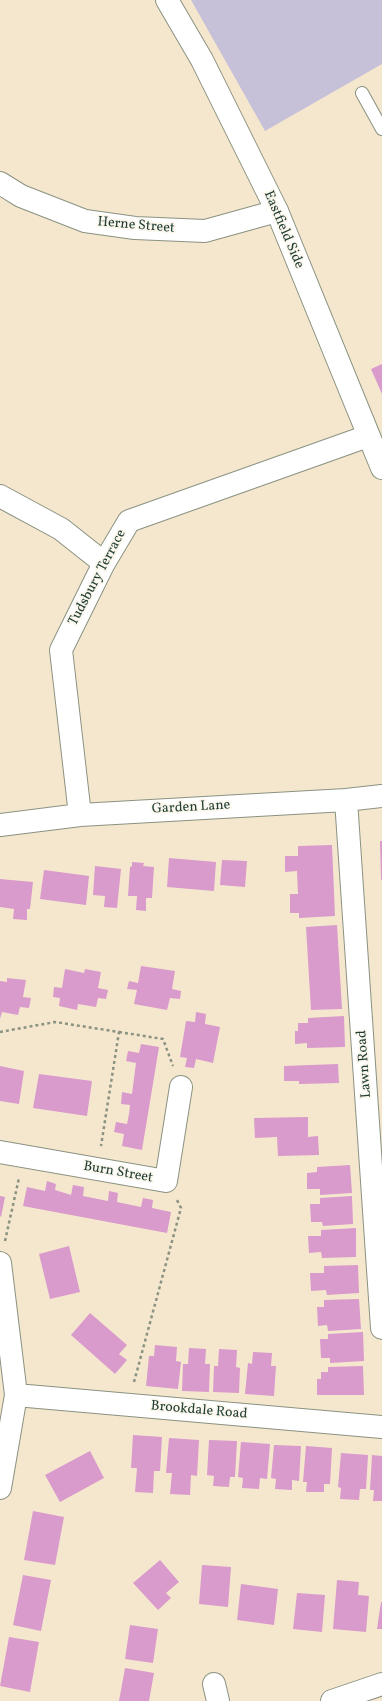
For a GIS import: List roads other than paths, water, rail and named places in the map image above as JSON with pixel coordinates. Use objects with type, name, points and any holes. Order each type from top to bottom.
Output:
[{"type":"street","name":"Eastfield Side","points":[[166,0],[202,60],[277,211],[382,468]]},
{"type":"street","name":"Herne Street","points":[[0,183],[21,196],[85,221],[135,228],[205,231],[277,211]]},
{"type":"street","name":"Tudsbury Terrace","points":[[80,815],[61,650],[104,563],[129,521],[368,436]]},
{"type":"street","points":[[0,496],[61,529],[104,563]]},
{"type":"street","name":"Garden Lane","points":[[0,825],[80,815],[346,800],[382,796]]},
{"type":"street","name":"Lawn Road","points":[[346,800],[382,1328]]},
{"type":"street","name":"Burn Street","points":[[0,1152],[166,1181],[181,1088]]},
{"type":"street","points":[[0,1263],[16,1395],[0,1488]]},
{"type":"street","name":"Brookdale Road","points":[[16,1395],[382,1427]]},
{"type":"street","points":[[332,1701],[382,1684]]},
{"type":"lane","points":[[362,93],[382,129]]}]
